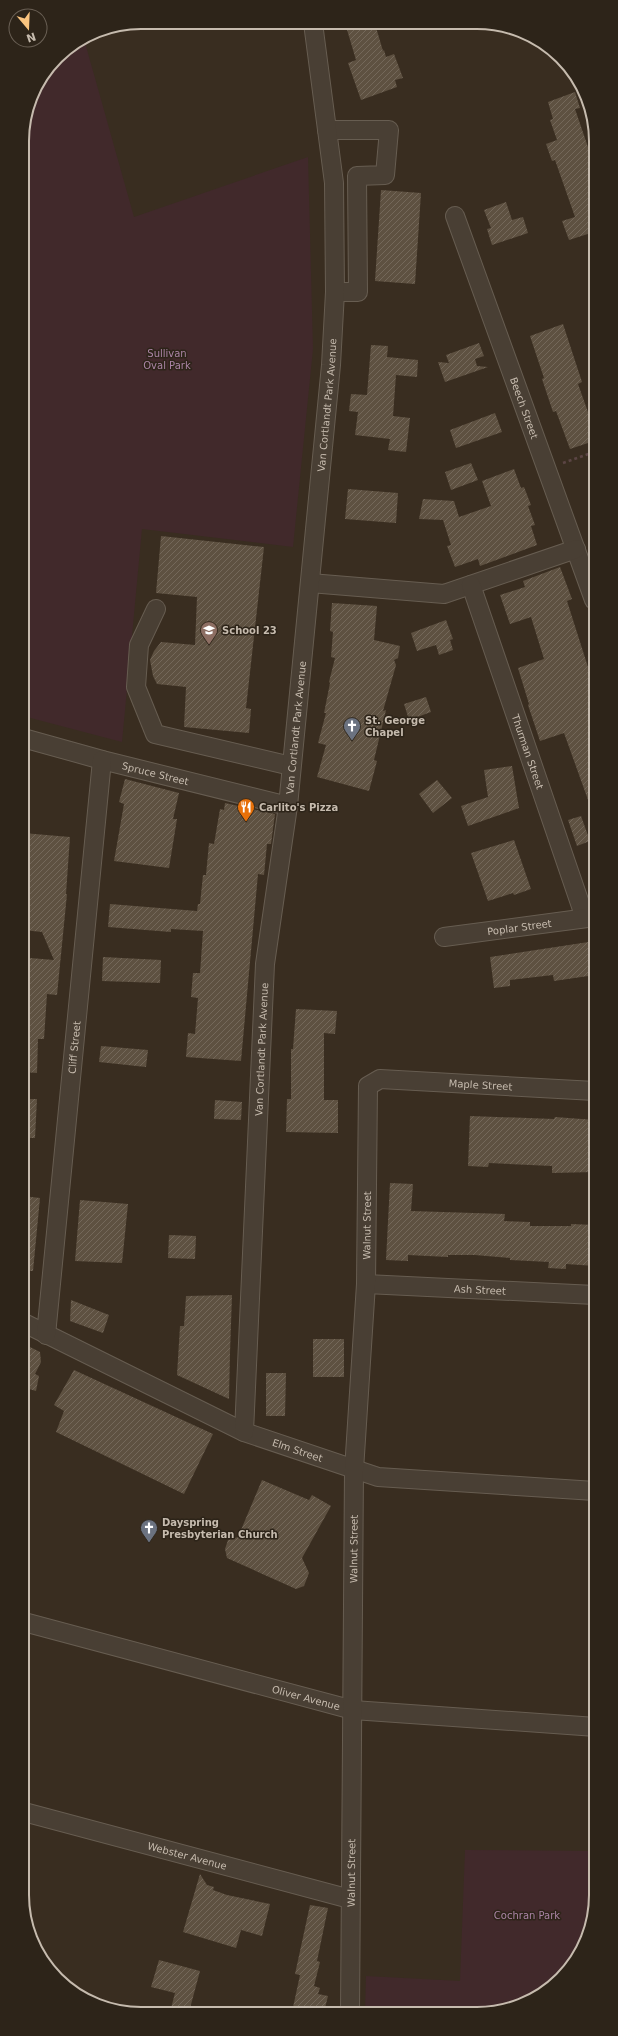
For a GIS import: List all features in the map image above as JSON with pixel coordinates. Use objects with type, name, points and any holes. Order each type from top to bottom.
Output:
[{"type":"street","name":"Van Cortlandt Park Avenue","points":[[244,1432],[265,964],[288,806],[332,365],[336,292],[333,176],[314,29]]},
{"type":"street","points":[[328,130],[389,130],[385,175],[333,176]]},
{"type":"street","points":[[336,292],[358,292],[357,176]]},
{"type":"street","name":"Beech Street","points":[[455,216],[589,586]]},
{"type":"street","points":[[310,583],[437,595],[444,594],[576,549]]},
{"type":"street","name":"Thurman Street","points":[[471,585],[589,915]]},
{"type":"street","points":[[156,609],[139,645],[136,687],[155,734],[292,766]]},
{"type":"street","name":"Spruce Street","points":[[29,740],[102,760],[288,806]]},
{"type":"street","name":"Cliff Street","points":[[46,1335],[102,760]]},
{"type":"street","name":"Poplar Street","points":[[444,937],[589,918]]},
{"type":"street","name":"Maple Street","points":[[368,1086],[380,1079],[589,1091]]},
{"type":"street","name":"Walnut Street","points":[[350,2007],[354,1470],[366,1284],[368,1086]]},
{"type":"street","name":"Ash Street","points":[[366,1284],[589,1295]]},
{"type":"street","name":"Elm Street","points":[[29,1326],[244,1432],[354,1470],[378,1477],[589,1491]]},
{"type":"street","name":"Oliver Avenue","points":[[29,1623],[353,1710],[589,1727]]},
{"type":"street","name":"Webster Avenue","points":[[29,1813],[350,1899]]},
{"type":"path","points":[[547,469],[589,454]]},
{"type":"green space","name":"Sullivan Oval Park","points":[[85,44],[134,217],[308,157],[313,349],[293,547],[142,529],[122,742],[29,718],[29,134],[33,112],[44,85],[52,73],[67,57]]},
{"type":"green space","name":"Cochran Park","points":[[465,1850],[589,1851],[589,1902],[585,1924],[580,1938],[570,1957],[561,1969],[545,1984],[520,1998],[499,2005],[484,2007],[365,2007],[366,1976],[460,1981]]},
{"type":"building","points":[[347,29],[376,29],[386,57],[394,54],[403,78],[395,80],[397,87],[361,100],[348,63],[356,60]]},
{"type":"building","points":[[575,92],[580,108],[575,109],[589,150],[589,234],[569,240],[562,221],[575,217],[555,160],[552,161],[546,144],[557,140],[550,120],[553,119],[548,102]]},
{"type":"building","points":[[381,190],[421,193],[415,284],[375,281]]},
{"type":"building","points":[[506,202],[512,220],[523,217],[528,233],[492,245],[487,229],[491,228],[484,210]]},
{"type":"building","points":[[563,324],[582,382],[578,384],[589,415],[589,443],[570,449],[556,411],[553,412],[542,379],[544,378],[530,336]]},
{"type":"building","points":[[479,343],[484,356],[475,359],[477,366],[488,367],[445,382],[438,362],[449,363],[446,355]]},
{"type":"building","points":[[371,345],[388,346],[387,357],[418,360],[417,377],[396,375],[393,416],[410,418],[406,452],[388,450],[390,439],[355,435],[358,412],[349,411],[351,394],[367,395]]},
{"type":"building","points":[[495,413],[502,432],[456,448],[450,430]]},
{"type":"building","points":[[471,463],[478,480],[451,490],[445,472]]},
{"type":"building","points":[[514,469],[521,488],[524,487],[531,505],[528,506],[535,525],[531,526],[537,545],[480,566],[478,559],[455,567],[447,546],[451,545],[443,520],[419,519],[423,499],[454,501],[459,517],[491,506],[482,481]]},
{"type":"building","points":[[348,489],[398,493],[396,523],[345,519]]},
{"type":"building","points":[[161,536],[264,547],[246,708],[251,709],[249,733],[184,727],[186,687],[157,684],[153,676],[150,660],[154,651],[161,642],[195,645],[197,597],[156,593]]},
{"type":"building","points":[[560,567],[572,599],[567,601],[589,670],[589,803],[564,733],[540,741],[528,705],[529,704],[518,668],[544,659],[531,617],[510,624],[500,595],[525,587],[523,581]]},
{"type":"building","points":[[332,603],[377,606],[374,640],[400,646],[398,658],[394,660],[396,665],[383,711],[386,710],[374,760],[377,761],[369,791],[317,777],[326,745],[318,743],[326,713],[324,713],[329,682],[335,658],[331,657],[333,632],[330,631]]},
{"type":"building","points":[[446,620],[453,639],[450,640],[453,650],[439,655],[436,645],[417,651],[411,633]]},
{"type":"building","points":[[426,697],[431,712],[409,720],[404,704]]},
{"type":"building","points":[[512,766],[519,808],[468,826],[461,806],[488,797],[484,770]]},
{"type":"building","points":[[125,779],[179,793],[173,819],[177,819],[169,868],[114,861],[124,804],[119,802]]},
{"type":"building","points":[[437,780],[452,798],[433,813],[419,794]]},
{"type":"building","points":[[225,803],[275,814],[271,844],[267,844],[264,875],[258,874],[241,1061],[186,1057],[188,1033],[195,1034],[198,998],[191,997],[193,973],[200,973],[203,931],[171,929],[171,932],[108,927],[110,904],[197,911],[198,904],[200,904],[203,875],[206,875],[209,843],[214,844],[220,809],[224,810]]},
{"type":"building","points":[[581,816],[589,841],[577,846],[568,820]]},
{"type":"building","points":[[29,834],[70,837],[67,894],[57,995],[47,994],[44,1039],[38,1039],[37,1073],[29,1072],[30,958],[54,960],[42,932],[29,931]]},
{"type":"building","points":[[514,840],[531,889],[514,895],[513,893],[488,901],[471,853]]},
{"type":"building","points":[[589,942],[589,976],[554,981],[553,975],[510,980],[510,986],[494,988],[490,957]]},
{"type":"building","points":[[103,957],[161,960],[160,983],[102,981]]},
{"type":"building","points":[[296,1009],[337,1011],[335,1034],[324,1033],[324,1100],[338,1100],[338,1133],[286,1132],[287,1099],[291,1099],[291,1049],[293,1049]]},
{"type":"building","points":[[101,1046],[148,1050],[146,1067],[99,1062]]},
{"type":"building","points":[[29,1099],[37,1099],[35,1138],[29,1138]]},
{"type":"building","points":[[215,1100],[242,1102],[241,1120],[214,1119]]},
{"type":"building","points":[[470,1116],[554,1119],[555,1117],[589,1120],[589,1172],[552,1173],[552,1166],[489,1163],[488,1167],[468,1166]]},
{"type":"building","points":[[390,1183],[413,1184],[411,1211],[505,1214],[504,1221],[530,1222],[530,1226],[589,1225],[589,1266],[566,1264],[566,1269],[548,1268],[549,1262],[510,1260],[510,1258],[475,1255],[448,1255],[448,1257],[408,1255],[408,1261],[386,1260]]},
{"type":"building","points":[[29,1197],[40,1198],[33,1271],[29,1271]]},
{"type":"building","points":[[80,1200],[128,1204],[122,1263],[75,1261]]},
{"type":"building","points":[[169,1235],[196,1236],[195,1259],[168,1258]]},
{"type":"building","points":[[232,1295],[229,1399],[177,1375],[180,1326],[184,1326],[186,1296]]},
{"type":"building","points":[[71,1300],[109,1315],[103,1333],[70,1321]]},
{"type":"building","points":[[313,1339],[344,1339],[344,1377],[313,1377]]},
{"type":"building","points":[[29,1346],[40,1352],[41,1362],[35,1374],[39,1376],[36,1391],[29,1389]]},
{"type":"building","points":[[74,1370],[213,1434],[184,1494],[56,1432],[64,1411],[54,1405]]},
{"type":"building","points":[[266,1373],[286,1373],[285,1416],[266,1416]]},
{"type":"building","points":[[262,1480],[309,1500],[312,1495],[331,1506],[302,1558],[309,1573],[304,1586],[296,1589],[227,1558],[225,1549],[228,1540],[238,1537]]},
{"type":"building","points":[[200,1874],[207,1885],[214,1887],[213,1890],[227,1895],[270,1904],[262,1936],[241,1930],[236,1948],[183,1932]]},
{"type":"building","points":[[310,1905],[328,1908],[317,1961],[320,1962],[314,1986],[320,1988],[318,1994],[328,1996],[325,2007],[293,2007],[300,1975],[295,1974]]},
{"type":"building","points":[[159,1960],[200,1971],[190,2007],[171,2007],[175,1993],[151,1987]]},
{"type":"place","name":"School 23","points":[[209,645]]},
{"type":"place","name":"St. George Chapel","points":[[352,741]]},
{"type":"place","name":"Carlito's Pizza","points":[[246,822]]},
{"type":"place","name":"Dayspring Presbyterian Church","points":[[149,1543]]}]
